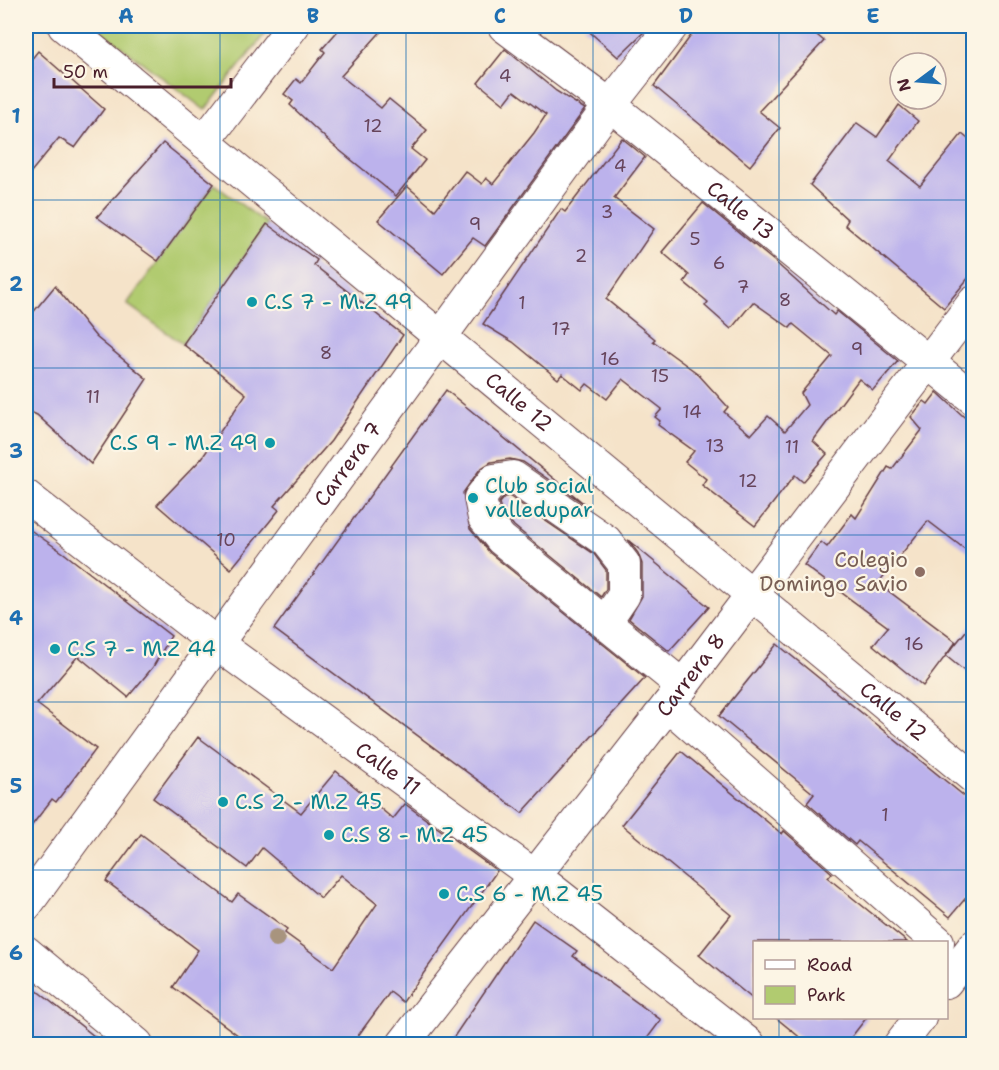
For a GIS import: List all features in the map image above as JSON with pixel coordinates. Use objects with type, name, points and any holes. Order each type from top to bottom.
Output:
[{"type":"street","name":"Calle 12","points":[[64,26],[974,778]]},
{"type":"street","points":[[204,142],[293,26]]},
{"type":"street","name":"Calle 13","points":[[504,26],[610,105],[974,399]]},
{"type":"street","name":"Carrera 7","points":[[26,905],[610,105],[672,26]]},
{"type":"street","name":"Carrera 8","points":[[403,1044],[536,877],[752,596],[927,360],[974,302]]},
{"type":"street","points":[[605,623],[624,595],[624,564],[606,541],[513,477],[494,480],[480,498],[484,518],[501,539],[605,623],[675,696],[937,941]]},
{"type":"street","name":"Calle 11","points":[[26,496],[216,644],[536,877],[749,1044]]},
{"type":"street","points":[[26,952],[137,1044]]},
{"type":"street","points":[[900,1044],[919,1019]]},
{"type":"green space","points":[[94,26],[271,26],[205,110]]},
{"type":"green space","points":[[214,184],[267,224],[183,344],[127,304]]},
{"type":"building","points":[[342,26],[386,26],[341,76],[381,108],[389,99],[427,130],[411,149],[425,160],[396,196],[333,145],[290,105],[293,101],[284,94],[296,79],[301,83],[325,52],[322,49]]},
{"type":"building","points":[[583,26],[650,26],[618,57]]},
{"type":"building","points":[[698,26],[806,26],[824,41],[759,111],[780,128],[750,166],[654,86]]},
{"type":"building","points":[[505,49],[556,91],[585,109],[485,246],[473,238],[443,274],[378,220],[407,186],[435,210],[465,171],[482,184],[486,178],[493,184],[534,133],[546,115],[514,91],[504,104],[478,83]]},
{"type":"building","points":[[38,51],[104,109],[75,148],[59,138],[26,178],[26,66]]},
{"type":"building","points":[[895,111],[906,111],[918,121],[889,161],[920,186],[962,134],[974,144],[974,271],[944,308],[845,225],[848,220],[810,185],[857,123],[877,137]]},
{"type":"building","points":[[622,138],[645,157],[614,198],[654,229],[606,299],[655,339],[653,341],[697,373],[728,407],[724,412],[751,435],[768,416],[785,431],[807,405],[801,393],[832,356],[793,324],[790,328],[753,302],[731,329],[705,306],[708,302],[684,282],[689,275],[662,252],[703,203],[774,261],[834,315],[837,311],[898,361],[873,390],[859,379],[813,441],[827,454],[803,482],[795,475],[755,526],[702,485],[706,479],[685,462],[694,451],[658,425],[660,421],[655,417],[662,409],[623,379],[607,399],[587,384],[582,390],[562,374],[558,379],[513,342],[483,324],[561,209],[565,212]]},
{"type":"building","points":[[163,143],[214,184],[158,261],[97,217]]},
{"type":"building","points":[[267,224],[317,260],[314,265],[403,335],[331,441],[274,506],[279,510],[231,569],[157,505],[202,458],[246,394],[183,344]]},
{"type":"building","points":[[55,286],[96,337],[147,379],[91,464],[37,415],[26,410],[26,321]]},
{"type":"building","name":"Club social valledupar","points":[[446,390],[587,506],[523,462],[510,459],[491,462],[480,469],[463,493],[470,529],[490,553],[645,678],[522,813],[274,629]]},
{"type":"building","points":[[937,392],[974,426],[974,556],[928,521],[878,583],[956,642],[923,686],[873,645],[888,627],[804,565],[821,542],[827,547],[852,514],[856,518],[888,467],[892,469],[922,430],[911,417],[924,401],[928,404]]},
{"type":"building","points":[[509,496],[594,554],[606,570],[606,589],[601,597],[514,526],[501,510],[499,503],[504,497]]},
{"type":"building","points":[[26,527],[65,554],[171,636],[153,667],[128,697],[78,656],[37,704],[96,749],[56,802],[52,799],[26,833]]},
{"type":"building","points":[[628,540],[709,607],[669,651],[629,619],[642,596],[642,564],[638,553]]},
{"type":"building","points":[[974,621],[974,679],[946,656]]},
{"type":"building","points":[[777,644],[974,804],[974,888],[950,917],[858,841],[855,845],[807,803],[814,794],[719,716]]},
{"type":"building","points":[[198,737],[301,813],[336,771],[393,819],[405,804],[497,871],[403,1002],[390,992],[352,1044],[250,1044],[173,987],[198,950],[106,881],[141,834],[232,902],[238,894],[287,929],[285,933],[333,968],[377,904],[341,875],[321,898],[262,848],[247,868],[153,798]]},
{"type":"building","points":[[681,751],[782,834],[784,831],[832,873],[828,878],[906,941],[753,941],[753,999],[699,955],[731,915],[622,825]]},
{"type":"building","points":[[533,920],[577,951],[573,956],[661,1020],[643,1044],[449,1044]]},
{"type":"building","points":[[26,982],[104,1044],[26,1044]]},
{"type":"building","points":[[777,1019],[865,1019],[846,1044],[808,1044]]},
{"type":"place","name":"C.S 7 - M.Z 49","points":[[252,302]]},
{"type":"place","name":"C.S 9 - M.Z 49","points":[[270,443]]},
{"type":"place","name":"Club social valledupar","points":[[473,498]]},
{"type":"place","name":"Colegio Domingo Savio","points":[[920,572]]},
{"type":"place","name":"C.S 7 - M.Z 44","points":[[55,649]]},
{"type":"place","name":"C.S 2 - M.Z 45","points":[[223,802]]},
{"type":"place","name":"C.S 8 - M.Z 45","points":[[329,835]]},
{"type":"place","name":"C.S 6 - M.Z 45","points":[[444,894]]}]
